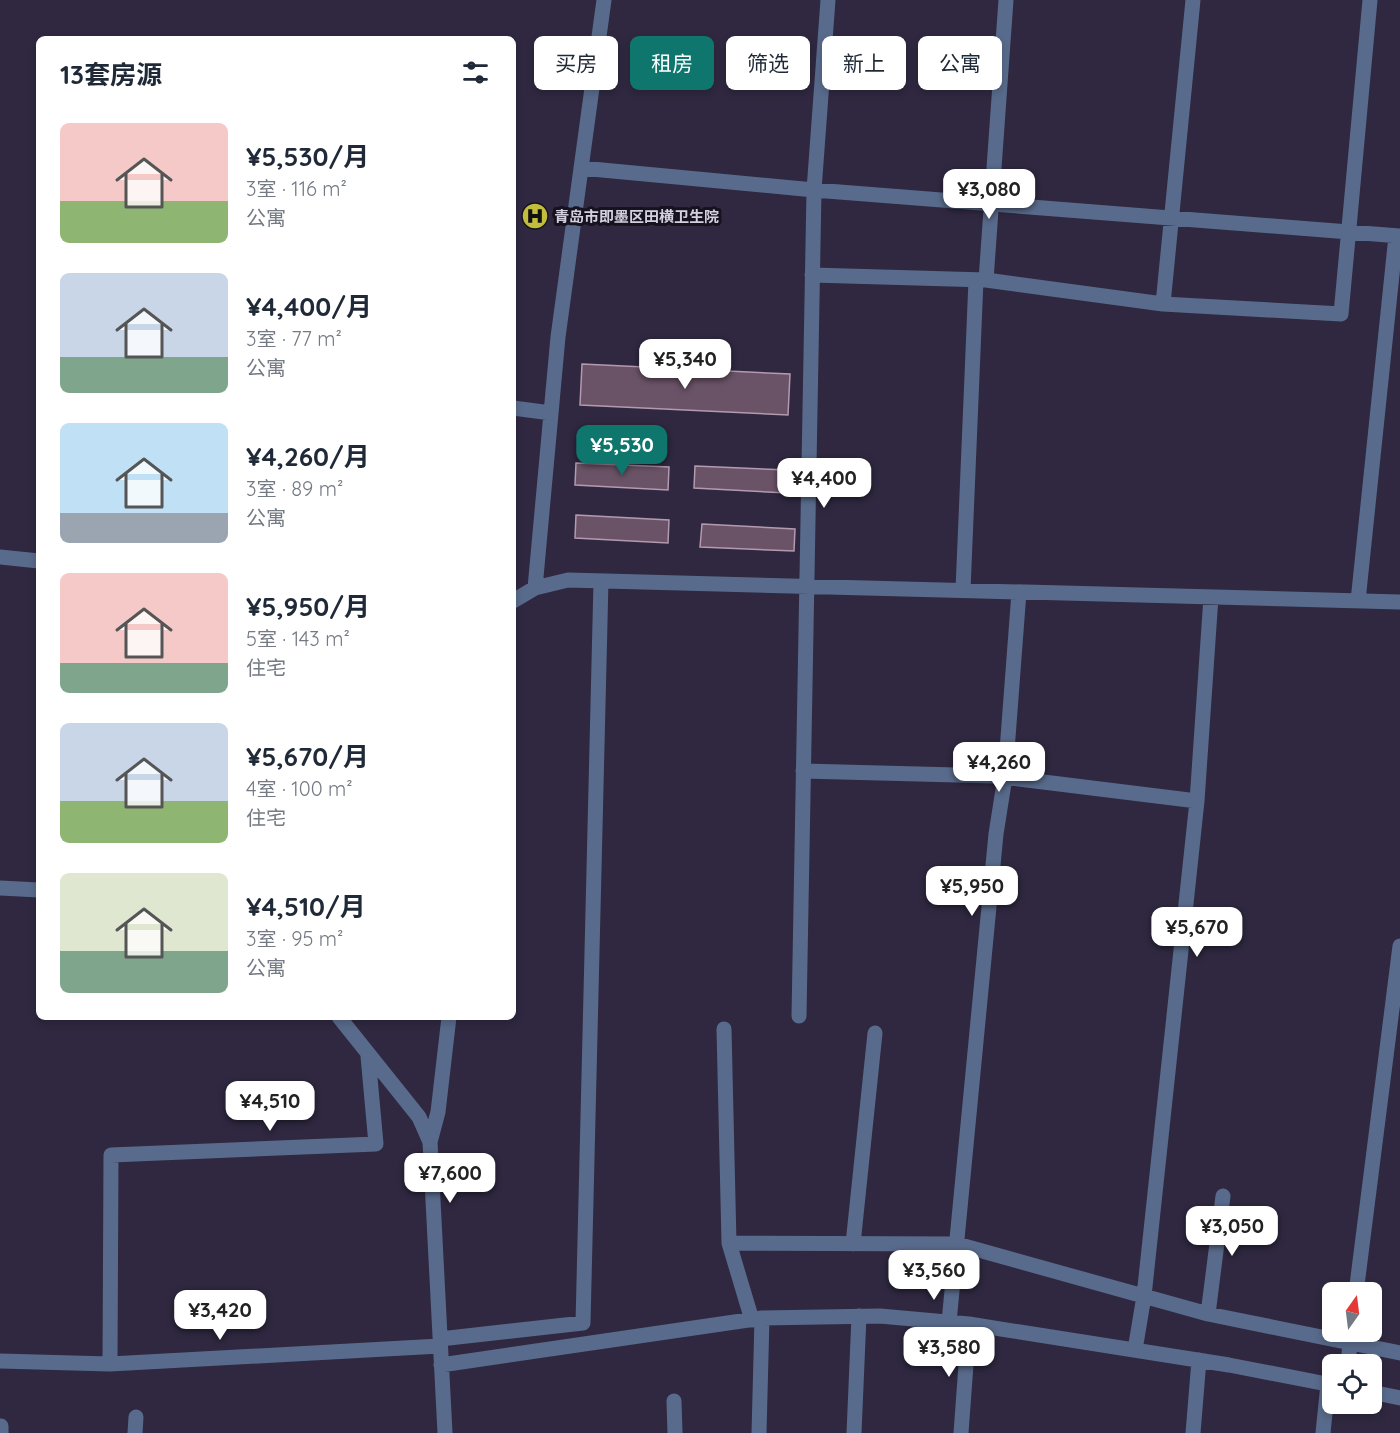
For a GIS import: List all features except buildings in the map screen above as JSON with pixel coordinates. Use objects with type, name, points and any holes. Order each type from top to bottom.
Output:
[{"type":"street","points":[[536,588],[558,337],[604,0]]},
{"type":"street","points":[[799,1016],[813,190],[828,0]]},
{"type":"street","points":[[963,590],[981,280],[992,204],[1006,0]]},
{"type":"street","points":[[1164,304],[1193,0]]},
{"type":"street","points":[[812,275],[981,280],[1164,304],[1341,314],[1370,0]]},
{"type":"street","points":[[581,168],[813,190],[1398,236],[1358,601]]},
{"type":"street","points":[[516,408],[551,413]]},
{"type":"street","points":[[0,557],[36,561]]},
{"type":"street","points":[[516,600],[536,588],[568,580],[1400,602]]},
{"type":"street","points":[[0,1361],[110,1364],[440,1342],[583,1323],[601,581]]},
{"type":"street","points":[[949,1322],[996,834],[1005,777],[1019,592]]},
{"type":"street","points":[[1135,1350],[1144,1296],[1197,801],[1211,597]]},
{"type":"street","points":[[803,771],[1005,777],[1197,801]]},
{"type":"street","points":[[0,888],[36,890]]},
{"type":"street","points":[[1357,1282],[1400,946]]},
{"type":"street","points":[[341,1020],[368,1056],[419,1116],[430,1142]]},
{"type":"street","points":[[445,1433],[430,1142],[438,1112],[449,1020]]},
{"type":"street","points":[[724,1029],[729,1243],[746,1300],[757,1319],[759,1433]]},
{"type":"street","points":[[853,1244],[875,1033]]},
{"type":"street","points":[[110,1364],[111,1155],[376,1144],[368,1056]]},
{"type":"street","points":[[1208,1314],[1223,1196]]},
{"type":"street","points":[[729,1243],[957,1244],[1208,1314],[1350,1347],[1400,1353]]},
{"type":"street","points":[[441,1365],[757,1319],[859,1316],[969,1324],[1199,1360],[1322,1383]]},
{"type":"street","points":[[854,1433],[859,1316]]},
{"type":"street","points":[[961,1433],[969,1324]]},
{"type":"street","points":[[1193,1433],[1199,1360]]},
{"type":"street","points":[[1382,1394],[1400,1398]]},
{"type":"street","points":[[674,1401],[675,1433]]},
{"type":"street","points":[[1323,1433],[1326,1414]]},
{"type":"street","points":[[135,1433],[136,1417]]},
{"type":"place","name":"青岛市即墨区田横卫生院","points":[[535,216]]}]
